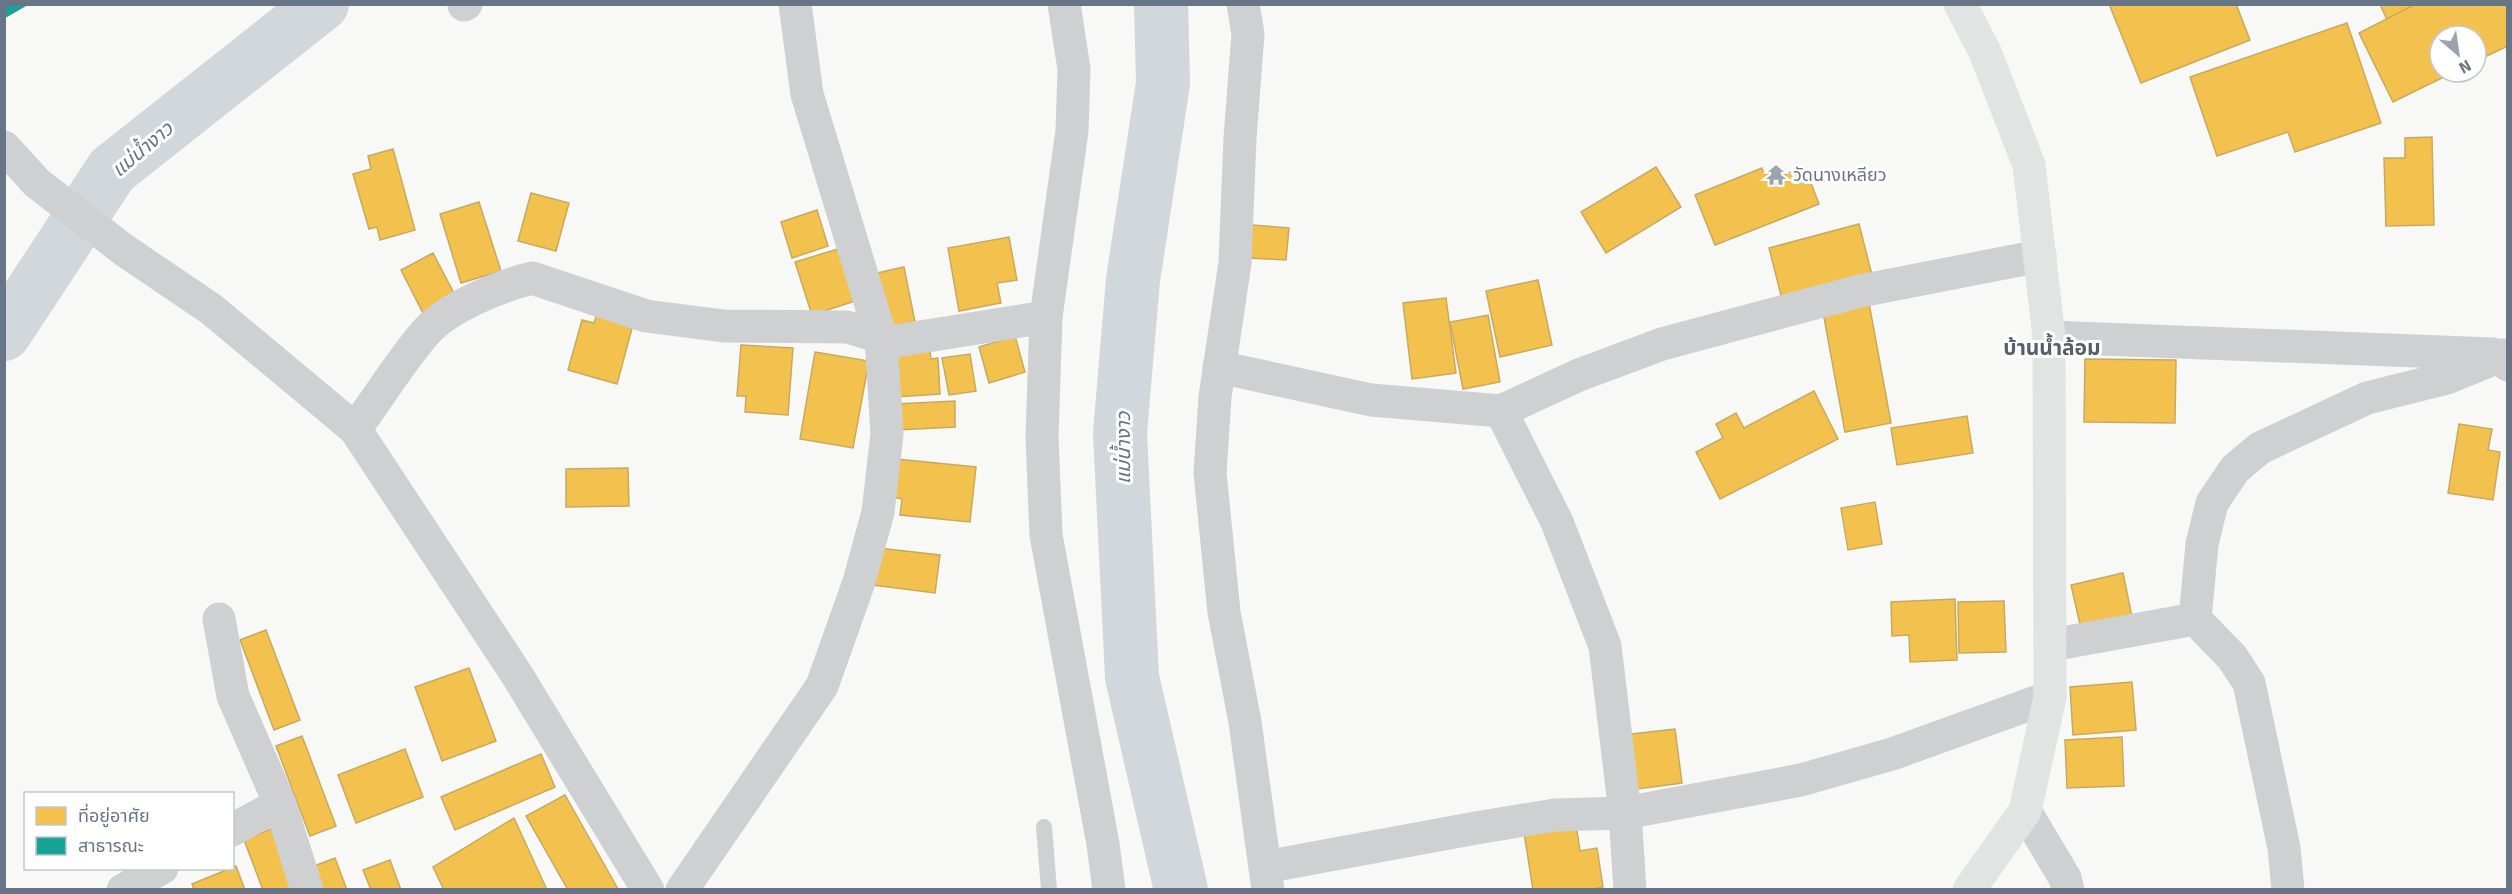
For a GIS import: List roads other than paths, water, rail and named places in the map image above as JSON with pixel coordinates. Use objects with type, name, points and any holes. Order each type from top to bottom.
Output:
[{"type":"main road","points":[[1960,4],[1985,52],[2029,165],[2049,337],[2050,697],[2025,811],[1969,890]]},
{"type":"street","points":[[681,890],[822,686],[859,582],[878,512],[887,434],[881,338],[807,94],[795,4]]},
{"type":"street","points":[[1064,4],[1074,69],[1072,131],[1046,317],[1042,437],[1046,535],[1103,844],[1109,890]]},
{"type":"street","points":[[1243,4],[1248,34],[1240,138],[1235,263],[1219,368],[1210,473],[1224,612],[1245,722],[1266,878],[1555,815],[1625,813],[1801,780],[1892,754],[2050,697]]},
{"type":"street","points":[[4,147],[37,183],[124,250],[211,309],[355,429],[517,675],[648,890]]},
{"type":"street","points":[[1219,368],[1371,400],[1501,411],[1579,375],[1662,344],[1860,291],[2040,256]]},
{"type":"street","points":[[355,429],[427,331],[465,304],[513,283],[532,278],[646,316],[724,326],[848,327],[895,341],[1046,317]]},
{"type":"street","points":[[2049,337],[2506,357]]},
{"type":"street","points":[[2288,890],[2284,848],[2249,683],[2232,657],[2195,619],[2202,544],[2212,503],[2235,469],[2260,448],[2367,398],[2447,378],[2506,357]]},
{"type":"street","points":[[1501,411],[1557,522],[1605,646],[1625,813],[1630,890]]},
{"type":"street","points":[[219,619],[233,696],[280,804],[307,890]]},
{"type":"street","points":[[2051,645],[2195,619]]},
{"type":"street","points":[[234,829],[280,804]]},
{"type":"street","points":[[2025,811],[2065,878],[2068,890]]},
{"type":"street","points":[[123,890],[158,870]]},
{"type":"lane","points":[[1044,827],[1049,890]]},
{"type":"waterway","name":"แม่น้ำงาว","points":[[4,334],[112,170],[322,4]]},
{"type":"waterway","name":"แม่น้ำงาว","points":[[1161,4],[1163,83],[1133,280],[1120,433],[1132,677],[1181,890]]},
{"type":"place","name":"วัดนางเหลียว","points":[[1776,175]]},
{"type":"district","name":"บ้านน้ำล้อม","points":[[2052,348]]}]
